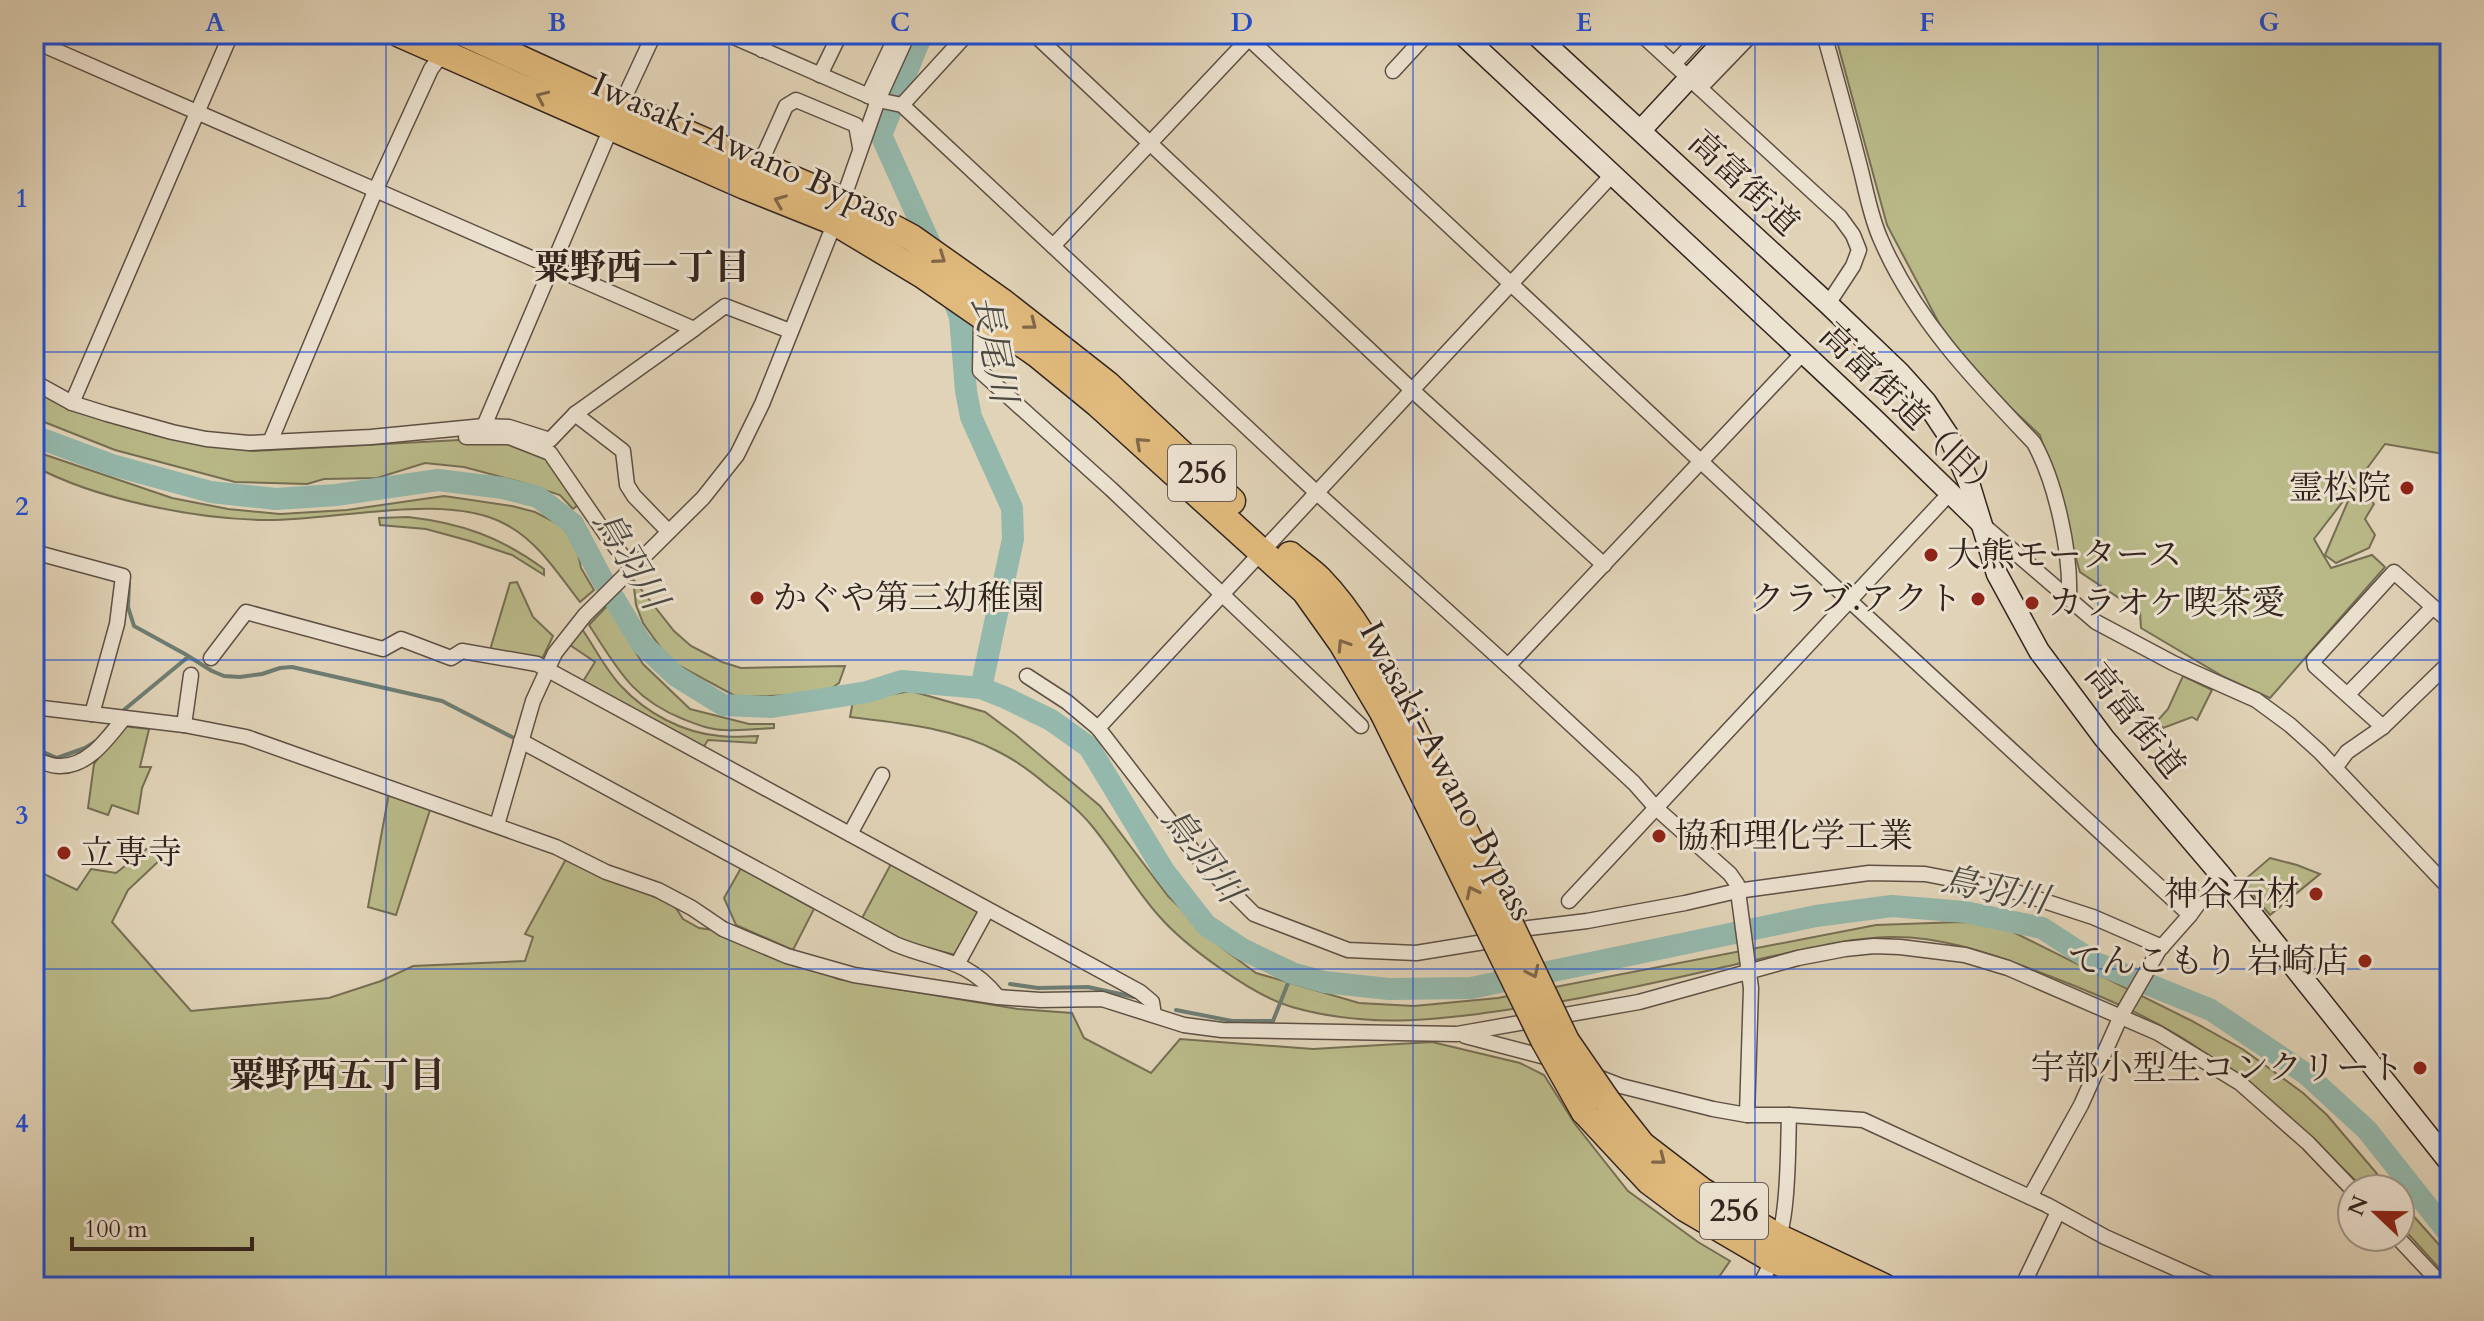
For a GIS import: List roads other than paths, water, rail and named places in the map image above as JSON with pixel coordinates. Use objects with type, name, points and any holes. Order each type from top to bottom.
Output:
[{"type":"highway","name":"Iwasaki-Awano Bypass","points":[[400,34],[447,44],[616,117],[760,164],[838,211],[1037,354],[1268,546]]},
{"type":"highway","name":"Iwasaki-Awano Bypass","points":[[466,34],[745,186],[838,211],[912,238],[1108,385],[1268,546],[1391,707],[1544,1040],[1649,1181],[1685,1208],[1775,1248],[1884,1287]]},
{"type":"highway","name":"Iwasaki-Awano Bypass","points":[[1775,1248],[1836,1287]]},
{"type":"street","points":[[72,403],[231,34]]},
{"type":"street","points":[[484,426],[654,34]]},
{"type":"street","points":[[727,34],[873,98],[902,105],[1730,874],[1737,884],[1749,970],[1747,1115]]},
{"type":"street","points":[[762,50],[769,34]]},
{"type":"street","points":[[820,75],[840,34]]},
{"type":"street","points":[[497,825],[533,701],[547,668],[565,639],[630,569],[703,498],[737,455],[762,404],[838,211],[861,149],[873,98],[897,34]]},
{"type":"street","points":[[873,98],[908,34]]},
{"type":"street","points":[[902,105],[967,34]]},
{"type":"street","points":[[1034,34],[1412,390],[1604,565]]},
{"type":"street","points":[[1393,71],[1427,34]]},
{"type":"street","name":"高富街道（旧）","points":[[1462,34],[1980,522],[2096,622],[2173,663],[2256,700],[2290,725],[2450,889]]},
{"type":"street","name":"高富街道","points":[[1535,34],[1828,304],[1926,402],[1950,438],[1969,483],[1997,574],[2039,651],[2104,738],[2220,874],[2450,1163]]},
{"type":"street","points":[[1641,34],[1840,217],[1853,235],[1859,250],[1853,266],[1828,304]]},
{"type":"street","points":[[1687,77],[1702,34]]},
{"type":"street","points":[[1641,130],[1730,34]]},
{"type":"street","points":[[1687,77],[1752,34]]},
{"type":"street","points":[[1824,34],[1870,207],[1897,272],[1927,321],[1959,364],[2034,443],[2041,457],[2063,530],[2070,579],[2069,598]]},
{"type":"street","points":[[1053,246],[1248,36],[1510,284],[2190,915]]},
{"type":"street","points":[[34,41],[694,329]]},
{"type":"street","points":[[270,442],[376,189],[431,69],[447,44]]},
{"type":"street","points":[[760,164],[786,106],[796,100],[856,125],[861,149]]},
{"type":"street","points":[[1098,728],[1612,175]]},
{"type":"street","points":[[34,382],[72,403],[172,432],[235,442],[371,437],[484,426],[509,427],[550,440],[575,414],[725,306],[790,331]]},
{"type":"street","points":[[972,310],[980,371],[1111,489],[1361,726]]},
{"type":"street","points":[[1508,666],[1803,353]]},
{"type":"street","points":[[575,414],[623,451],[627,485],[668,531]]},
{"type":"street","points":[[418,432],[433,439],[509,437],[550,453],[630,569]]},
{"type":"street","points":[[1569,901],[1949,494]]},
{"type":"street","points":[[34,552],[123,576],[117,624],[92,714]]},
{"type":"street","points":[[2383,727],[2315,666],[2314,660],[2394,572],[2450,622]]},
{"type":"street","points":[[2348,694],[2433,607]]},
{"type":"street","points":[[211,658],[246,612],[383,649],[401,639],[451,658],[462,651],[509,657],[547,668],[1140,992],[1152,1002],[1154,1015]]},
{"type":"street","points":[[2335,768],[2347,752],[2383,727],[2450,662]]},
{"type":"street","points":[[184,725],[191,675]]},
{"type":"street","points":[[1027,676],[1067,702],[1098,728],[1200,860],[1254,914],[1348,950],[1416,953],[1460,946],[1529,928],[1869,873],[1925,874],[2013,891],[2093,917],[2160,949]]},
{"type":"street","points":[[34,707],[184,725],[246,737],[556,847],[606,872],[658,890],[723,929],[787,956],[854,975],[998,997],[1102,999],[1184,1025],[1222,1030],[1457,1034],[1639,1002],[1749,970],[1845,949],[1900,947],[1965,955],[2008,968],[2158,1033],[2240,1083],[2308,1143],[2337,1173]]},
{"type":"street","points":[[34,760],[55,766],[70,765],[87,758],[103,743],[119,718]]},
{"type":"street","points":[[521,741],[895,944],[958,963],[985,981],[998,997]]},
{"type":"street","points":[[850,834],[882,775]]},
{"type":"street","points":[[2030,1197],[2081,1105],[2122,1015],[2160,949],[2220,874]]},
{"type":"street","points":[[958,963],[987,910]]},
{"type":"street","points":[[1457,1034],[1548,1057],[1621,1086],[1713,1109],[1747,1115],[1863,1120],[2030,1197],[2105,1237],[2217,1287]]},
{"type":"street","points":[[1758,1287],[1775,1248],[1786,1195],[1789,1115]]},
{"type":"street","points":[[2022,1287],[2058,1212]]},
{"type":"street","points":[[2413,1253],[2446,1285]]},
{"type":"waterway","name":"長尾川","points":[[922,34],[881,135],[936,257]]},
{"type":"waterway","name":"長尾川","points":[[949,288],[960,317],[971,417],[1012,508],[1013,539],[981,688]]},
{"type":"waterway","name":"鳥羽川","points":[[34,436],[112,465],[211,492],[276,499],[336,495],[438,480],[503,488],[538,497],[573,524],[641,643],[676,676],[723,705],[772,707],[867,692],[902,681],[981,688],[1006,698],[1051,720],[1089,747],[1164,871],[1206,925],[1242,949],[1292,973],[1324,982],[1389,989],[1471,988],[1816,916],[1892,906],[1965,912],[2042,928],[2096,963],[2211,1010],[2306,1074],[2367,1130],[2450,1235]]},
{"type":"waterway","points":[[129,583],[128,607],[134,626],[224,676],[240,677],[292,667],[442,701],[512,737]]},
{"type":"waterway","points":[[119,714],[188,657]]},
{"type":"waterway","points":[[34,748],[57,758],[98,740]]},
{"type":"waterway","points":[[1176,1010],[1232,1021],[1273,1021],[1292,973]]},
{"type":"waterway","points":[[1010,984],[1038,988],[1088,987],[1134,997]]},
{"type":"place","name":"霊松院","points":[[2407,488]]},
{"type":"place","name":"大熊モータース","points":[[1931,555]]},
{"type":"place","name":"かぐや第三幼稚園","points":[[757,598]]},
{"type":"place","name":"クラブ.アクト","points":[[1978,599]]},
{"type":"place","name":"カラオケ喫茶愛","points":[[2032,603]]},
{"type":"place","name":"協和理化学工業","points":[[1659,836]]},
{"type":"place","name":"立専寺","points":[[64,853]]},
{"type":"place","name":"神谷石材","points":[[2316,894]]},
{"type":"place","name":"てんこもり 岩崎店","points":[[2365,961]]},
{"type":"place","name":"宇部小型生コンクリート","points":[[2420,1068]]},
{"type":"district","name":"粟野西一丁目","points":[[642,267]]},
{"type":"district","name":"粟野西五丁目","points":[[337,1075]]}]
